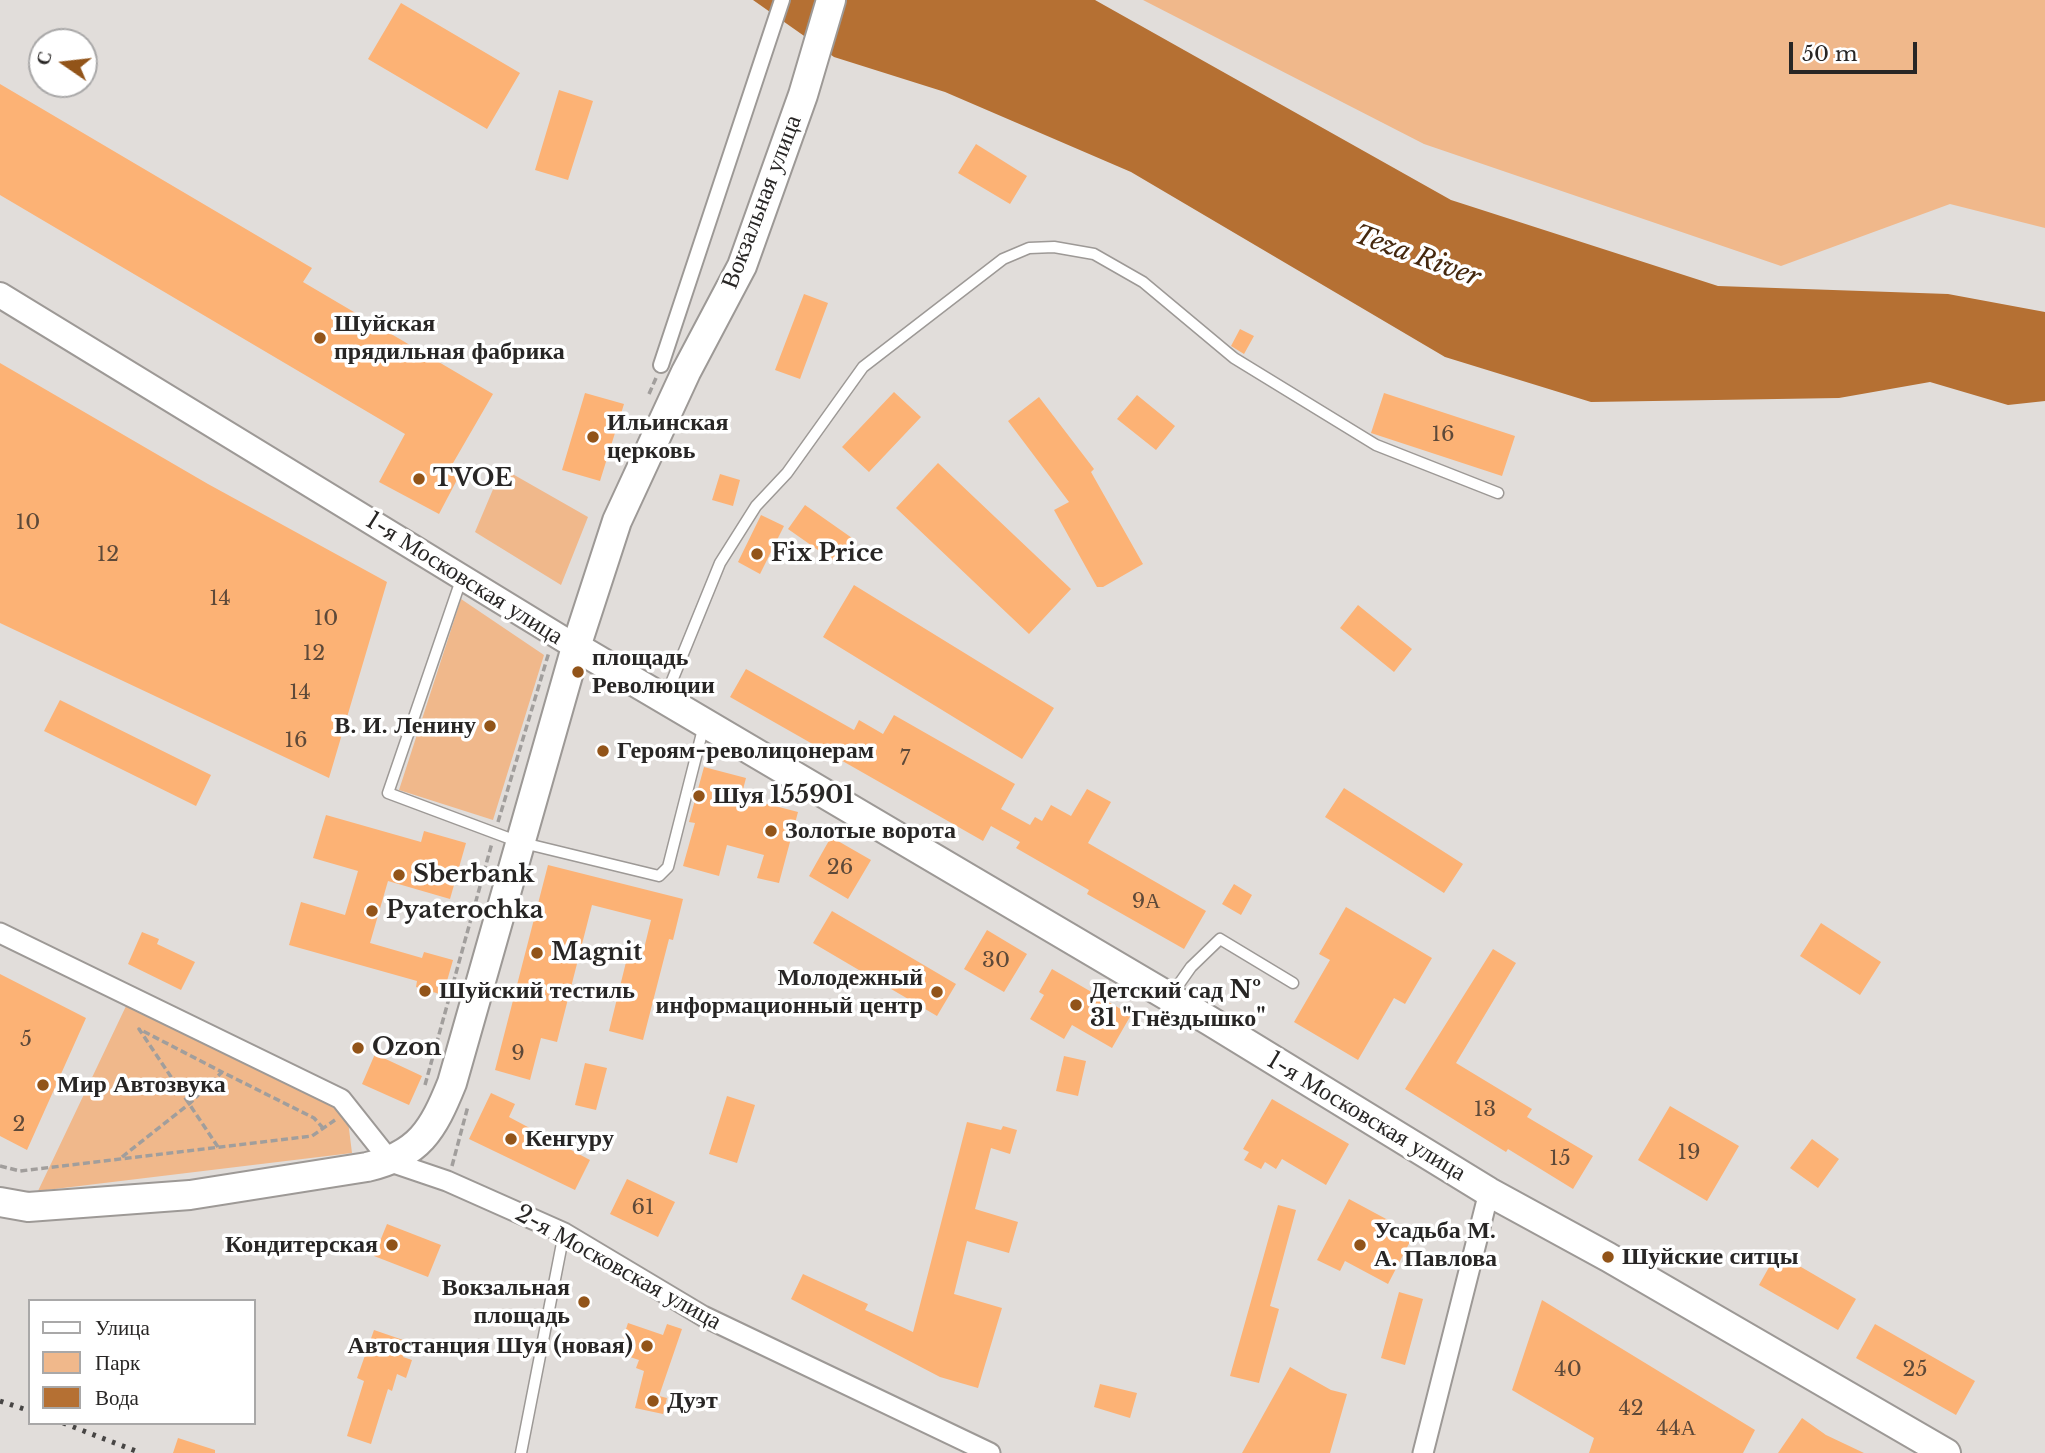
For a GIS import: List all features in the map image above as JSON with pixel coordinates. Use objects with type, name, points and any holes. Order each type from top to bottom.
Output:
[{"type":"main road","name":"Вокзальная улица","points":[[391,1162],[420,1143],[437,1120],[452,1083],[507,837],[565,641],[617,521],[687,372],[742,266],[803,94],[831,0]]},
{"type":"main road","name":"1-я Московская улица","points":[[565,641],[1170,998],[1489,1192],[1608,1257],[1946,1453]]},
{"type":"main road","points":[[0,1202],[28,1208],[190,1195],[391,1162]]},
{"type":"street","points":[[661,365],[782,0]]},
{"type":"street","name":"1-я Московская улица","points":[[0,295],[565,641]]},
{"type":"street","points":[[0,933],[341,1098],[391,1162]]},
{"type":"street","name":"2-я Московская улица","points":[[391,1162],[447,1181],[564,1233],[703,1316],[990,1453]]},
{"type":"street","points":[[1423,1453],[1489,1192]]},
{"type":"lane","points":[[664,701],[719,563],[756,506],[788,473],[863,367],[1003,259],[1029,248],[1074,249],[1094,254],[1122,268],[1178,309],[1234,358],[1376,445],[1498,493]]},
{"type":"lane","points":[[462,577],[388,793],[507,837],[650,876],[663,874],[668,867],[704,724]]},
{"type":"lane","points":[[1170,998],[1191,967],[1220,939],[1293,983]]},
{"type":"lane","points":[[521,1453],[564,1233]]},
{"type":"path","points":[[421,1098],[507,837],[565,641]]},
{"type":"path","points":[[218,1147],[139,1029],[314,1118],[323,1129]]},
{"type":"path","points":[[121,1159],[189,1104],[222,1072]]},
{"type":"path","points":[[0,1166],[20,1171],[312,1136],[336,1119],[354,1114]]},
{"type":"green space","points":[[1143,0],[2045,0],[2045,228],[1950,204],[1781,266],[1424,144]]},
{"type":"green space","points":[[502,468],[588,517],[561,585],[475,532]]},
{"type":"green space","points":[[461,599],[544,655],[493,820],[399,790]]},
{"type":"green space","points":[[127,1004],[347,1113],[352,1153],[38,1191]]},
{"type":"water","name":"Teza River","points":[[753,0],[1095,0],[1451,200],[1718,286],[1948,294],[2045,312],[2045,401],[2008,405],[1930,382],[1839,398],[1591,402],[1445,357],[1131,172],[945,92],[834,57]]},
{"type":"building","points":[[401,3],[520,73],[487,129],[368,59]]},
{"type":"building","name":"Шуйская прядильная фабрика","points":[[0,84],[312,268],[303,282],[493,394],[449,470],[459,476],[439,514],[379,482],[405,434],[0,195]]},
{"type":"building","points":[[559,90],[593,101],[568,180],[535,170]]},
{"type":"building","points":[[976,144],[1027,176],[1010,204],[958,173]]},
{"type":"building","points":[[804,294],[828,303],[800,379],[775,370]]},
{"type":"building","points":[[1240,329],[1254,336],[1244,354],[1231,346]]},
{"type":"building","points":[[0,363],[208,484],[387,582],[329,778],[0,623]]},
{"type":"building","points":[[894,392],[921,417],[869,472],[842,447]]},
{"type":"building","name":"Ильинская церковь","points":[[585,393],[624,404],[600,481],[562,470]]},
{"type":"building","points":[[1384,393],[1515,436],[1502,476],[1371,433]]},
{"type":"building","points":[[1137,395],[1175,426],[1156,450],[1117,419]]},
{"type":"building","points":[[1039,397],[1094,469],[1091,472],[1143,564],[1103,587],[1097,587],[1054,510],[1069,502],[1008,421]]},
{"type":"building","points":[[938,463],[1071,589],[1029,634],[896,508]]},
{"type":"building","points":[[720,474],[740,480],[733,506],[712,500]]},
{"type":"building","points":[[805,505],[852,538],[835,562],[788,529]]},
{"type":"building","points":[[761,515],[784,526],[760,574],[738,562]]},
{"type":"building","points":[[854,585],[1054,708],[1022,759],[823,637]]},
{"type":"building","points":[[1358,605],[1412,649],[1394,672],[1340,628]]},
{"type":"building","points":[[746,669],[854,730],[859,720],[883,734],[894,715],[1015,784],[1001,809],[1030,825],[1035,817],[1042,821],[1051,805],[1071,816],[1087,789],[1111,802],[1088,843],[1206,911],[1184,949],[1087,894],[1089,890],[1016,848],[1020,842],[991,826],[983,841],[730,697]]},
{"type":"building","points":[[60,700],[211,775],[196,806],[44,731]]},
{"type":"building","points":[[704,767],[746,778],[741,797],[798,812],[779,883],[757,878],[764,855],[727,845],[719,876],[683,866],[695,823],[689,822]]},
{"type":"building","points":[[1344,788],[1463,864],[1444,893],[1325,817]]},
{"type":"building","points":[[326,815],[421,842],[424,831],[466,843],[450,899],[388,881],[370,943],[422,958],[424,952],[453,960],[443,995],[416,987],[417,981],[289,945],[301,902],[345,915],[358,871],[313,858]]},
{"type":"building","points":[[831,837],[871,860],[848,899],[809,876]]},
{"type":"building","points":[[548,865],[683,899],[673,940],[669,939],[643,1040],[609,1031],[628,954],[642,957],[651,920],[592,905],[557,1042],[541,1038],[530,1080],[495,1070]]},
{"type":"building","points":[[1234,884],[1252,895],[1241,915],[1222,904]]},
{"type":"building","points":[[1346,907],[1432,958],[1405,1004],[1394,998],[1358,1060],[1294,1022],[1330,960],[1319,954]]},
{"type":"building","points":[[832,911],[956,984],[937,1016],[813,943]]},
{"type":"building","points":[[1821,923],[1881,962],[1860,995],[1800,956]]},
{"type":"building","points":[[987,930],[1027,954],[1004,992],[964,969]]},
{"type":"building","points":[[142,932],[159,939],[157,944],[195,962],[181,990],[128,964]]},
{"type":"building","points":[[1493,949],[1516,963],[1456,1063],[1532,1109],[1527,1117],[1593,1156],[1573,1189],[1508,1149],[1506,1152],[1405,1089]]},
{"type":"building","name":"Детский сад № 31 \"Гнёздышко\"","points":[[1052,969],[1131,1015],[1112,1048],[1072,1025],[1064,1039],[1030,1019],[1044,995],[1039,992]]},
{"type":"building","points":[[0,974],[86,1018],[27,1150],[0,1136]]},
{"type":"building","points":[[375,1054],[422,1076],[409,1105],[362,1084]]},
{"type":"building","points":[[1064,1056],[1086,1061],[1078,1096],[1056,1091]]},
{"type":"building","points":[[585,1063],[607,1068],[596,1110],[575,1105]]},
{"type":"building","points":[[491,1093],[515,1104],[509,1117],[590,1160],[575,1190],[469,1139]]},
{"type":"building","points":[[727,1096],[755,1105],[737,1163],[709,1154]]},
{"type":"building","points":[[1272,1099],[1349,1144],[1326,1185],[1282,1159],[1276,1169],[1265,1162],[1261,1169],[1244,1160],[1249,1152],[1243,1149]]},
{"type":"building","points":[[1670,1106],[1739,1146],[1707,1201],[1638,1160]]},
{"type":"building","points":[[967,1122],[1001,1130],[1003,1126],[1017,1130],[1010,1154],[991,1148],[975,1209],[1018,1222],[1009,1253],[967,1241],[954,1294],[1002,1308],[978,1388],[940,1377],[791,1299],[803,1274],[868,1304],[865,1310],[913,1332]]},
{"type":"building","points":[[1812,1139],[1839,1159],[1818,1188],[1790,1168]]},
{"type":"building","points":[[627,1179],[675,1202],[658,1237],[610,1214]]},
{"type":"building","points":[[1349,1199],[1414,1234],[1388,1284],[1345,1261],[1340,1271],[1317,1260]]},
{"type":"building","points":[[1278,1205],[1296,1210],[1270,1306],[1279,1309],[1259,1383],[1230,1376]]},
{"type":"building","points":[[387,1224],[441,1245],[428,1277],[374,1256]]},
{"type":"building","points":[[1777,1253],[1856,1299],[1838,1330],[1759,1285]]},
{"type":"building","points":[[1399,1292],[1423,1299],[1405,1365],[1381,1358]]},
{"type":"building","points":[[1542,1300],[1755,1430],[1743,1453],[1589,1453],[1594,1438],[1512,1390]]},
{"type":"building","points":[[628,1323],[663,1335],[667,1324],[682,1329],[659,1396],[667,1398],[663,1414],[635,1408],[644,1371],[636,1368],[639,1360],[618,1353]]},
{"type":"building","points":[[1875,1324],[1975,1381],[1956,1415],[1856,1358]]},
{"type":"building","points":[[374,1330],[409,1342],[403,1357],[412,1360],[406,1378],[397,1374],[392,1391],[388,1389],[371,1444],[347,1436],[364,1381],[357,1378]]},
{"type":"building","points":[[1290,1367],[1331,1390],[1347,1394],[1330,1453],[1242,1453]]},
{"type":"building","points":[[1100,1384],[1137,1393],[1130,1418],[1094,1407]]},
{"type":"building","points":[[1802,1418],[1826,1435],[1864,1453],[1778,1453]]},
{"type":"building","points":[[178,1438],[215,1450],[215,1453],[173,1453]]},
{"type":"railway","points":[[0,1401],[28,1410]]},
{"type":"railway","points":[[68,1425],[141,1453]]},
{"type":"place","name":"Шуйская прядильная фабрика","points":[[320,338]]},
{"type":"place","name":"Ильинская церковь","points":[[593,437]]},
{"type":"place","name":"TVOE","points":[[419,479]]},
{"type":"place","name":"Fix Price","points":[[757,554]]},
{"type":"place","name":"площадь Революции","points":[[578,672]]},
{"type":"place","name":"В. И. Ленину","points":[[490,726]]},
{"type":"place","name":"Героям-револицонерам","points":[[603,751]]},
{"type":"place","name":"Шуя 155901","points":[[699,796]]},
{"type":"place","name":"Золотые ворота","points":[[771,831]]},
{"type":"place","name":"Sberbank","points":[[399,875]]},
{"type":"place","name":"Pyaterochka","points":[[372,911]]},
{"type":"place","name":"Magnit","points":[[537,953]]},
{"type":"place","name":"Шуйский тестиль","points":[[425,991]]},
{"type":"place","name":"Молодежный информационный центр","points":[[937,992]]},
{"type":"place","name":"Детский сад № 31 \"Гнёздышко\"","points":[[1076,1005]]},
{"type":"place","name":"Ozon","points":[[358,1048]]},
{"type":"place","name":"Мир Автозвука","points":[[43,1085]]},
{"type":"place","name":"Кенгуру","points":[[511,1139]]},
{"type":"place","name":"Кондитерская","points":[[392,1245]]},
{"type":"place","name":"Усадьба М. А. Павлова","points":[[1360,1245]]},
{"type":"place","name":"Шуйские ситцы","points":[[1608,1257]]},
{"type":"place","name":"Вокзальная площадь","points":[[584,1302]]},
{"type":"place","name":"Автостанция Шуя (новая)","points":[[647,1346]]},
{"type":"place","name":"Дуэт","points":[[653,1401]]}]
